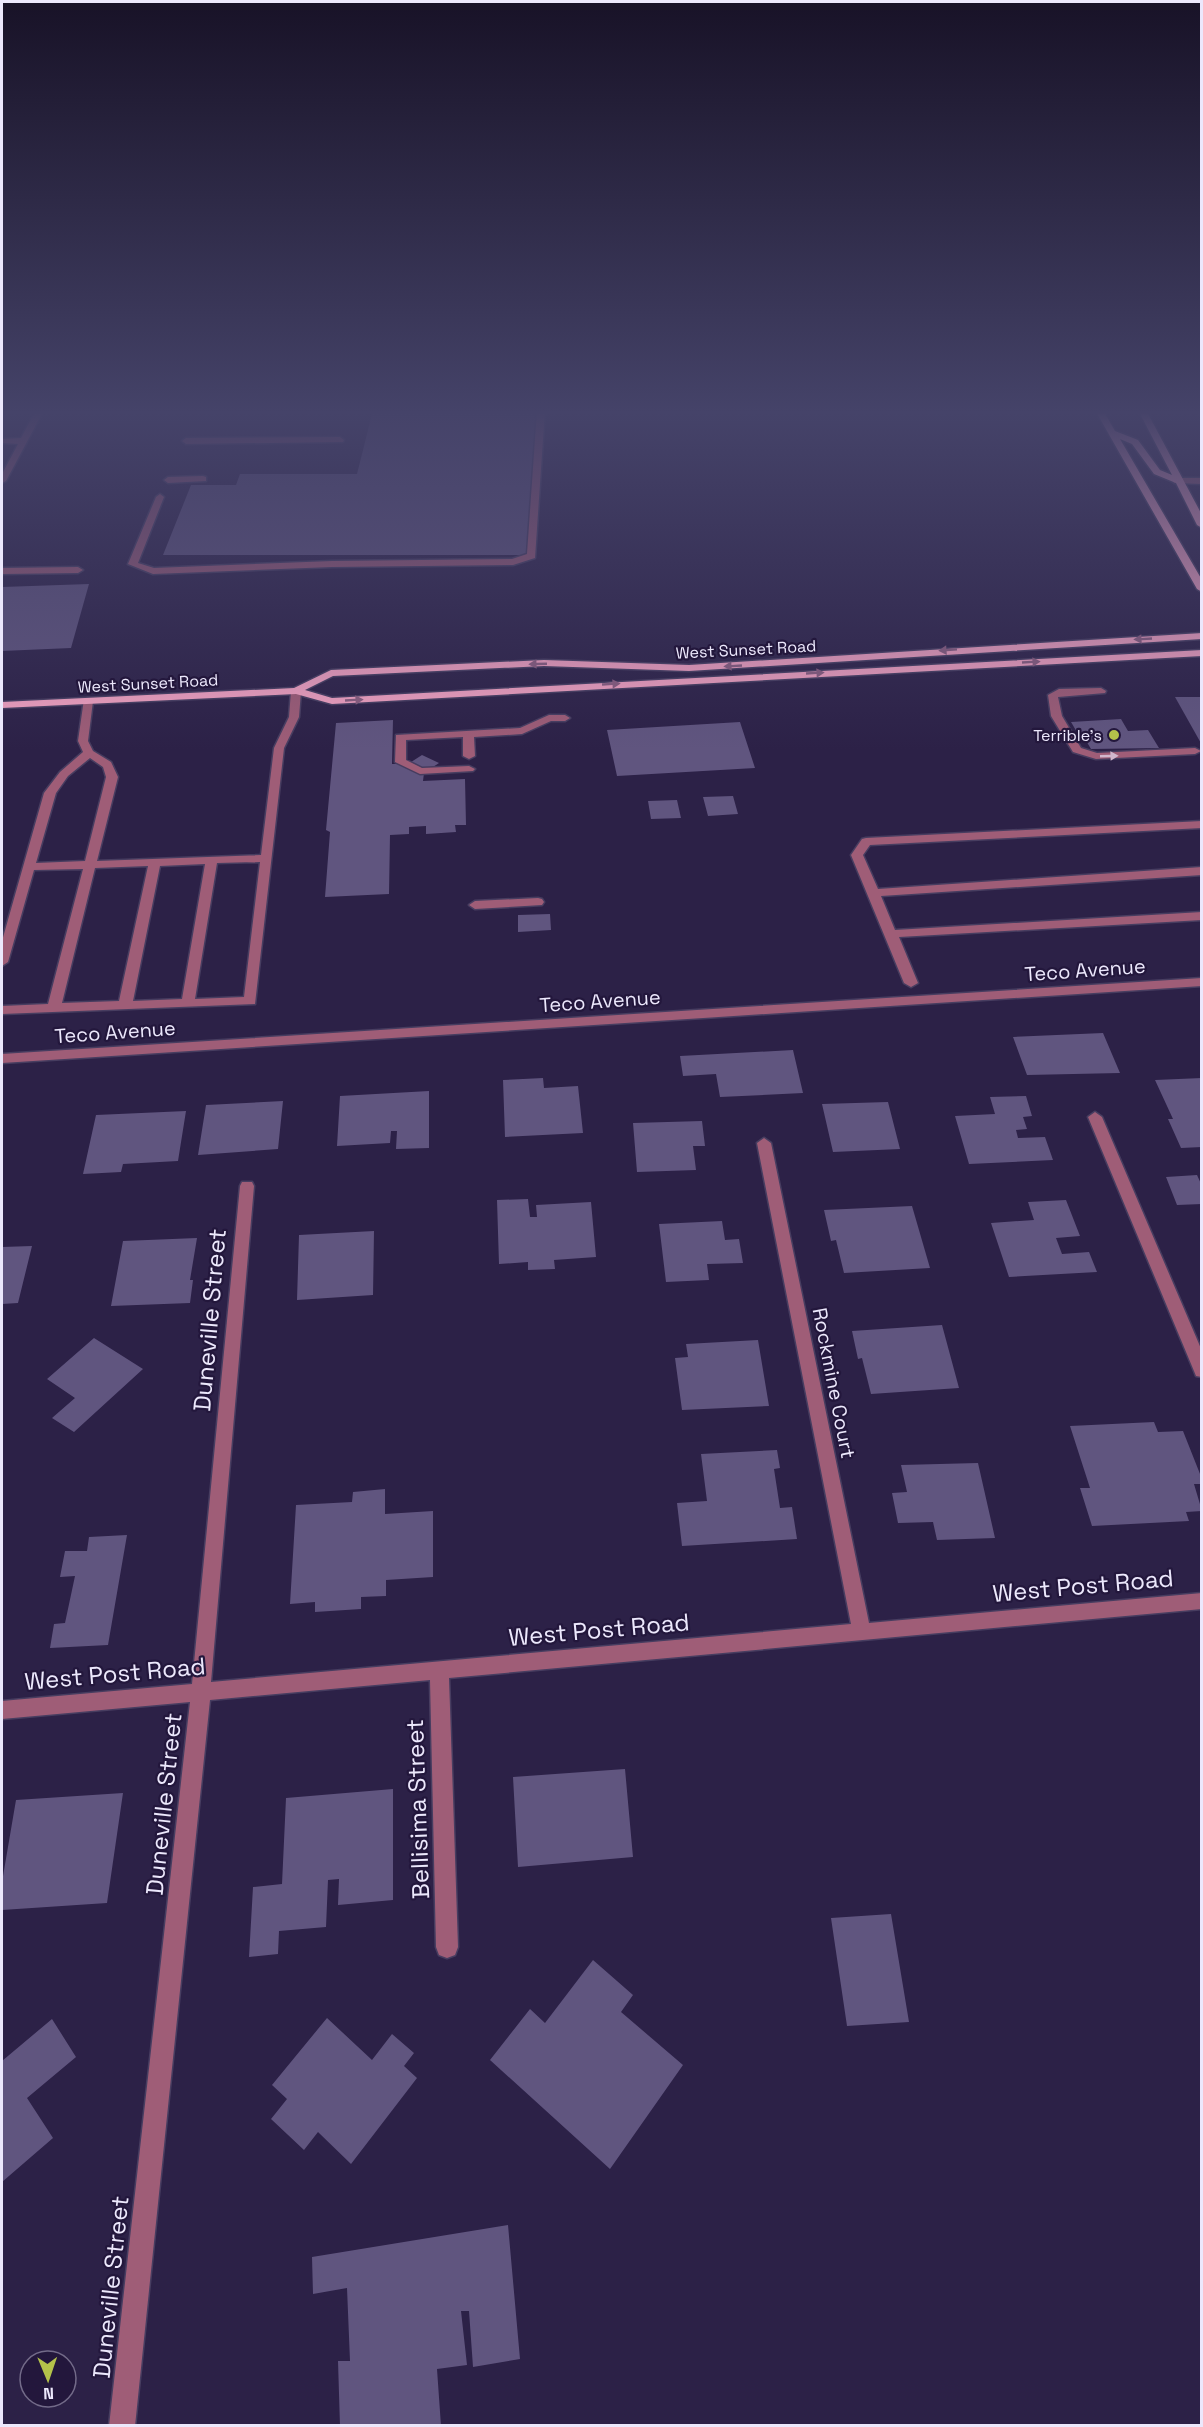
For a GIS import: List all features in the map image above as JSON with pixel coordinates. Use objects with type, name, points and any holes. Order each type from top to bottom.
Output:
[{"type":"main road","points":[[1164,523],[1202,589]]},
{"type":"main road","name":"West Sunset Road","points":[[296,692],[331,674],[544,663],[689,668],[1202,636]]},
{"type":"main road","name":"West Sunset Road","points":[[2,705],[296,692],[332,701],[1202,653]]},
{"type":"street","points":[[149,523],[133,564],[153,571],[332,564],[513,562],[532,556],[534,523]]},
{"type":"street","points":[[2,571],[78,570]]},
{"type":"street","points":[[1101,691],[1059,692],[1053,695],[1055,711],[1077,750],[1096,756],[1195,751]]},
{"type":"street","points":[[2,1010],[250,1001],[279,748],[294,717],[296,692]]},
{"type":"street","points":[[54,1008],[112,777],[111,769],[106,762],[88,753],[83,741],[88,701]]},
{"type":"street","points":[[469,769],[420,771],[401,762],[400,737],[522,730],[549,718],[565,718]]},
{"type":"street","points":[[468,734],[469,756]]},
{"type":"street","points":[[2,962],[50,793],[64,774],[88,753]]},
{"type":"street","points":[[911,983],[857,855],[866,842],[1202,824]]},
{"type":"street","points":[[29,867],[267,858]]},
{"type":"street","points":[[188,1004],[212,860]]},
{"type":"street","points":[[125,1006],[155,862]]},
{"type":"street","points":[[872,893],[1202,871]]},
{"type":"street","points":[[475,905],[537,902]]},
{"type":"street","points":[[891,934],[1202,916]]},
{"type":"street","name":"Teco Avenue","points":[[2,1059],[1202,982]]},
{"type":"street","points":[[1095,1117],[1202,1371]]},
{"type":"street","name":"Rockmine Court","points":[[764,1143],[862,1632]]},
{"type":"street","name":"Duneville Street","points":[[122,2426],[201,1692],[247,1186]]},
{"type":"street","name":"West Post Road","points":[[2,1710],[1202,1601]]},
{"type":"street","name":"Bellisima Street","points":[[439,1671],[447,1947]]},
{"type":"building","points":[[176,523],[530,523],[528,555],[163,555]]},
{"type":"building","points":[[89,584],[71,648],[2,651],[2,587]]},
{"type":"building","points":[[1175,697],[1202,697],[1202,745]]},
{"type":"building","name":"Terrible's","points":[[1121,719],[1128,731],[1148,730],[1159,748],[1091,749],[1085,739],[1081,739],[1071,722]]},
{"type":"building","points":[[393,720],[392,764],[408,764],[422,755],[439,763],[424,773],[423,781],[465,779],[466,825],[455,825],[456,832],[426,834],[426,826],[409,827],[409,834],[390,835],[389,894],[325,897],[330,832],[326,830],[336,723]]},
{"type":"building","points":[[740,722],[755,768],[617,776],[607,730]]},
{"type":"building","points":[[733,796],[738,814],[708,816],[703,797]]},
{"type":"building","points":[[677,800],[681,818],[651,819],[648,801]]},
{"type":"building","points":[[550,914],[551,930],[518,932],[518,915]]},
{"type":"building","points":[[1103,1033],[1120,1073],[1027,1075],[1013,1037]]},
{"type":"building","points":[[793,1050],[803,1093],[720,1097],[716,1074],[683,1076],[680,1056]]},
{"type":"building","points":[[543,1078],[544,1088],[578,1086],[583,1133],[505,1137],[503,1080]]},
{"type":"building","points":[[1202,1078],[1202,1147],[1181,1148],[1168,1119],[1173,1119],[1155,1080]]},
{"type":"building","points":[[429,1091],[429,1148],[396,1149],[397,1131],[391,1131],[390,1143],[337,1146],[340,1096]]},
{"type":"building","points":[[1026,1096],[1032,1116],[1023,1117],[1027,1129],[1016,1130],[1018,1138],[1045,1137],[1053,1160],[969,1164],[955,1116],[995,1114],[990,1097]]},
{"type":"building","points":[[283,1101],[278,1149],[198,1155],[206,1105]]},
{"type":"building","points":[[888,1102],[900,1149],[833,1152],[822,1104]]},
{"type":"building","points":[[186,1111],[178,1161],[123,1164],[121,1172],[83,1174],[96,1115]]},
{"type":"building","points":[[702,1121],[705,1146],[693,1146],[696,1170],[637,1172],[633,1123]]},
{"type":"building","points":[[1197,1175],[1202,1186],[1202,1204],[1177,1205],[1166,1177]]},
{"type":"building","points":[[528,1199],[530,1217],[537,1217],[536,1205],[591,1202],[596,1257],[554,1260],[555,1269],[528,1270],[528,1262],[499,1264],[497,1200]]},
{"type":"building","points":[[1066,1200],[1080,1236],[1056,1238],[1062,1254],[1089,1252],[1097,1272],[1009,1277],[991,1223],[1034,1220],[1028,1202]]},
{"type":"building","points":[[912,1206],[930,1268],[844,1273],[836,1240],[831,1241],[824,1210]]},
{"type":"building","points":[[722,1221],[725,1240],[739,1239],[743,1263],[707,1264],[709,1280],[666,1282],[659,1224]]},
{"type":"building","points":[[374,1231],[373,1295],[297,1300],[299,1235]]},
{"type":"building","points":[[197,1238],[190,1280],[193,1280],[190,1303],[111,1306],[123,1241]]},
{"type":"building","points":[[32,1246],[18,1303],[2,1304],[2,1247]]},
{"type":"building","points":[[942,1325],[959,1388],[871,1394],[862,1358],[858,1359],[852,1331]]},
{"type":"building","points":[[94,1338],[143,1369],[74,1432],[52,1418],[75,1398],[47,1379]]},
{"type":"building","points":[[758,1340],[769,1406],[682,1410],[675,1358],[688,1357],[686,1344]]},
{"type":"building","points":[[1154,1422],[1158,1432],[1183,1431],[1202,1479],[1202,1484],[1194,1484],[1202,1511],[1186,1512],[1189,1521],[1092,1526],[1080,1488],[1090,1488],[1070,1426]]},
{"type":"building","points":[[777,1450],[780,1468],[774,1469],[780,1508],[792,1507],[797,1539],[682,1546],[677,1503],[707,1501],[701,1454]]},
{"type":"building","points":[[978,1463],[995,1538],[937,1540],[933,1522],[898,1523],[892,1493],[907,1492],[901,1465]]},
{"type":"building","points":[[385,1489],[385,1514],[433,1511],[433,1577],[386,1580],[386,1596],[361,1597],[361,1609],[315,1612],[315,1602],[290,1604],[296,1505],[352,1502],[353,1492]]},
{"type":"building","points":[[127,1535],[108,1645],[50,1648],[54,1624],[65,1623],[75,1576],[60,1577],[65,1551],[87,1551],[89,1537]]},
{"type":"building","points":[[625,1769],[633,1857],[518,1867],[513,1777]]},
{"type":"building","points":[[393,1789],[393,1900],[338,1905],[339,1879],[328,1880],[326,1927],[279,1931],[278,1954],[249,1957],[253,1887],[282,1884],[286,1798]]},
{"type":"building","points":[[123,1793],[107,1903],[2,1910],[2,1882],[16,1800]]},
{"type":"building","points":[[891,1914],[909,2022],[847,2026],[831,1918]]},
{"type":"building","points":[[593,1960],[633,1995],[621,2012],[683,2065],[610,2169],[490,2060],[530,2009],[545,2023]]},
{"type":"building","points":[[327,2018],[372,2060],[392,2034],[414,2053],[404,2066],[417,2078],[351,2164],[318,2132],[304,2150],[271,2119],[287,2099],[272,2085]]},
{"type":"building","points":[[52,2019],[76,2057],[27,2098],[53,2138],[2,2182],[2,2061]]},
{"type":"building","points":[[508,2225],[520,2359],[473,2367],[469,2311],[461,2311],[467,2365],[437,2369],[441,2426],[340,2426],[338,2361],[350,2361],[347,2288],[313,2294],[312,2257]]},
{"type":"place","name":"Terrible's","points":[[1114,735]]}]
